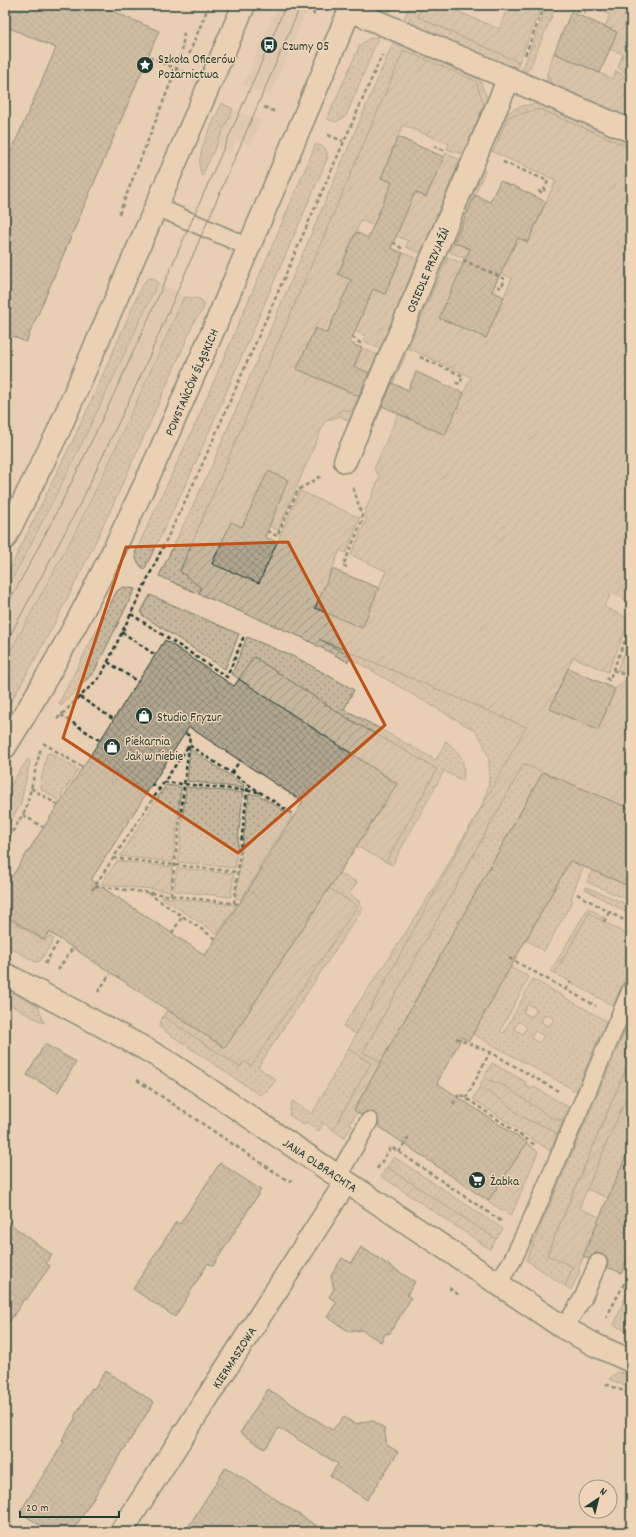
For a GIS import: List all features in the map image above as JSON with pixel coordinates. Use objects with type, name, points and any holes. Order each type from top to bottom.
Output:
[{"type":"street","points":[[5,538],[58,432],[244,5]]},
{"type":"street","points":[[351,7],[394,29],[631,131]]},
{"type":"street","name":"POWSTAŃCÓW ŚLĄSKICH","points":[[5,747],[40,691],[103,573],[170,431],[351,7]]},
{"type":"street","name":"OSIEDLE PRZYJAŹŃ","points":[[345,461],[509,78]]},
{"type":"street","name":"JANA OLBRACHTA","points":[[5,974],[171,1064],[564,1328],[597,1346],[631,1361]]},
{"type":"street","name":"KIERMASZOWA","points":[[121,1532],[342,1179]]},
{"type":"lane","points":[[157,207],[249,247]]},
{"type":"lane","points":[[497,1284],[512,1261],[524,1236],[631,990]]},
{"type":"lane","points":[[342,1179],[369,1121]]},
{"type":"lane","points":[[564,1328],[583,1298],[598,1263]]},
{"type":"path","points":[[194,39],[210,5]]},
{"type":"path","points":[[522,61],[545,5]]},
{"type":"path","points":[[564,5],[581,12],[586,12]]},
{"type":"path","points":[[54,723],[101,676],[108,662],[198,474],[343,141],[394,29]]},
{"type":"path","points":[[118,219],[182,51],[184,32]]},
{"type":"path","points":[[149,57],[190,74]]},
{"type":"path","points":[[324,133],[343,141]]},
{"type":"path","points":[[497,164],[504,162],[548,181],[542,193],[536,190]]},
{"type":"path","points":[[436,249],[505,279],[501,288],[495,286]]},
{"type":"path","points":[[395,346],[463,376],[460,384],[453,382]]},
{"type":"path","points":[[267,531],[277,536],[298,490],[345,461],[363,519],[343,566],[347,567]]},
{"type":"path","points":[[131,614],[227,677]]},
{"type":"path","points":[[606,678],[609,680],[631,626]]},
{"type":"path","points":[[122,632],[155,655]]},
{"type":"path","points":[[225,680],[244,636]]},
{"type":"path","points":[[108,662],[138,682]]},
{"type":"path","points":[[613,670],[631,678]]},
{"type":"path","points":[[80,697],[114,719]]},
{"type":"path","points":[[61,715],[99,740]]},
{"type":"path","points":[[171,895],[190,736],[183,732]]},
{"type":"path","points":[[5,844],[26,809],[46,736]]},
{"type":"path","points":[[43,743],[82,767]]},
{"type":"path","points":[[189,744],[294,815]]},
{"type":"path","points":[[92,890],[189,744]]},
{"type":"path","points":[[232,773],[240,760]]},
{"type":"path","points":[[164,782],[260,792]]},
{"type":"path","points":[[152,784],[159,789]]},
{"type":"path","points":[[234,902],[248,784]]},
{"type":"path","points":[[31,788],[58,805]]},
{"type":"path","points":[[23,814],[43,827]]},
{"type":"path","points":[[113,858],[237,872]]},
{"type":"path","points":[[95,886],[234,902],[239,904]]},
{"type":"path","points":[[147,892],[216,939]]},
{"type":"path","points":[[577,894],[631,924]]},
{"type":"path","points":[[604,922],[610,912]]},
{"type":"path","points":[[172,933],[182,917]]},
{"type":"path","points":[[41,970],[59,940]]},
{"type":"path","points":[[57,971],[72,949]]},
{"type":"path","points":[[509,958],[619,1018]]},
{"type":"path","points":[[94,999],[110,974]]},
{"type":"path","points":[[566,990],[570,982]]},
{"type":"path","points":[[456,1038],[490,1052],[581,1104]]},
{"type":"path","points":[[466,1098],[490,1052]]},
{"type":"path","points":[[135,1078],[285,1180],[293,1182]]},
{"type":"path","points":[[453,1104],[460,1094],[557,1161]]},
{"type":"path","points":[[399,1152],[409,1137]]},
{"type":"path","points":[[376,1170],[391,1147],[524,1236]]},
{"type":"path","points":[[606,1319],[624,1284],[631,1287]]},
{"type":"highlighted area","points":[[288,542],[385,725],[238,853],[63,738],[126,547]]},
{"type":"shaded area","points":[[278,5],[309,5],[270,96],[243,85]]},
{"type":"shaded area","points":[[379,5],[393,5],[388,16]]},
{"type":"shaded area","points":[[410,5],[423,5],[418,17],[519,62],[515,74],[402,23]]},
{"type":"shaded area","points":[[423,5],[453,5],[452,9],[499,29],[509,5],[542,5],[519,62],[418,17]]},
{"type":"shaded area","points":[[548,5],[556,6],[530,67],[522,76],[520,75]]},
{"type":"shaded area","points":[[587,5],[631,5],[631,78],[618,67],[623,54],[610,49],[617,32],[605,27],[610,15]]},
{"type":"shaded area","points":[[379,36],[346,116],[336,122],[327,119],[360,45],[369,39]]},
{"type":"shaded area","points":[[394,41],[473,76],[480,81],[488,101],[466,156],[463,154],[484,105],[404,50],[180,571],[202,588],[199,594],[159,576],[210,470]]},
{"type":"shaded area","points":[[404,50],[476,81],[484,105],[463,154],[447,149],[449,144],[403,125],[381,178],[426,197],[446,153],[460,160],[421,253],[406,247],[408,241],[361,220],[338,274],[385,294],[403,253],[418,259],[380,349],[364,341],[366,336],[332,321],[327,333],[315,328],[297,369],[344,390],[362,348],[377,355],[351,412],[344,409],[325,421],[278,530],[247,516],[242,527],[231,522],[212,563],[259,583],[300,491],[360,518],[346,553],[340,550],[315,608],[362,628],[386,571],[351,555],[366,520],[365,511],[380,477],[374,469],[398,414],[445,435],[471,377],[408,348],[412,338],[448,257],[475,270],[458,277],[440,318],[486,338],[512,278],[450,252],[454,242],[469,249],[481,222],[528,242],[556,180],[493,152],[508,117],[540,109],[631,148],[631,602],[611,593],[604,607],[630,619],[608,672],[573,657],[550,709],[598,730],[615,689],[626,680],[631,682],[631,810],[524,764],[363,1052],[381,1062],[354,1110],[357,1112],[350,1124],[352,1126],[344,1138],[333,1130],[371,1063],[348,1049],[526,727],[319,639],[351,657],[348,662],[301,637],[199,594],[201,588],[180,571]]},
{"type":"shaded area","points":[[554,53],[613,79],[616,71],[622,75],[626,79],[631,91],[631,118],[552,84],[547,74]]},
{"type":"shaded area","points":[[547,74],[552,84],[631,118],[631,123],[547,87]]},
{"type":"shaded area","points":[[222,103],[233,109],[202,176],[200,160],[202,150]]},
{"type":"shaded area","points":[[536,104],[546,106],[631,143],[631,148],[540,109],[508,117],[493,152],[489,150],[500,124],[510,112],[525,105]]},
{"type":"shaded area","points":[[233,109],[261,120],[251,145],[236,139],[230,154],[216,147]]},
{"type":"shaded area","points":[[316,144],[325,148],[328,157],[191,473],[144,570],[137,561],[135,553],[195,425]]},
{"type":"shaded area","points":[[460,160],[464,161],[424,254],[421,253]]},
{"type":"shaded area","points":[[481,169],[485,171],[450,252],[446,249]]},
{"type":"shaded area","points":[[443,256],[448,257],[408,348],[404,347]]},
{"type":"shaded area","points":[[418,259],[421,260],[383,350],[380,349]]},
{"type":"shaded area","points":[[153,278],[158,282],[121,361],[65,477],[5,592],[5,579],[87,411],[141,288],[147,279]]},
{"type":"shaded area","points":[[158,282],[184,297],[108,465],[74,534],[5,661],[5,592],[46,519]]},
{"type":"shaded area","points":[[184,297],[200,299],[204,303],[204,306],[195,320],[83,568],[5,711],[5,661],[74,534],[108,465]]},
{"type":"shaded area","points":[[402,351],[406,354],[374,426],[372,420]]},
{"type":"shaded area","points":[[377,355],[379,357],[355,413],[349,421],[340,416],[325,421],[344,409],[351,412]]},
{"type":"shaded area","points":[[123,587],[135,589],[94,672],[61,706],[59,703],[117,591]]},
{"type":"shaded area","points":[[150,595],[239,634],[225,669],[142,615],[141,612]]},
{"type":"shaded area","points":[[247,637],[299,659],[354,690],[344,709],[436,760],[446,741],[459,754],[464,768],[463,781],[444,771],[392,865],[386,862],[437,769],[347,718],[254,657],[239,679],[232,674]]},
{"type":"shaded area","points":[[314,637],[527,727],[356,1034],[343,1026],[419,912],[477,815],[486,794],[489,779],[489,764],[483,742],[474,730]]},
{"type":"shaded area","points":[[631,637],[631,675],[617,670]]},
{"type":"shaded area","points":[[254,657],[347,718],[437,769],[386,862],[356,846],[397,783],[239,679]]},
{"type":"shaded area","points":[[190,749],[244,785],[243,788],[187,781]]},
{"type":"shaded area","points":[[51,753],[78,770],[58,800],[42,790],[40,785],[47,754]]},
{"type":"shaded area","points":[[28,759],[30,762],[20,806],[5,829],[5,793]]},
{"type":"shaded area","points":[[524,764],[543,772],[381,1062],[363,1052]]},
{"type":"shaded area","points":[[166,785],[181,787],[173,862],[120,856]]},
{"type":"shaded area","points":[[186,787],[243,793],[235,868],[178,862]]},
{"type":"shaded area","points":[[249,794],[259,795],[292,816],[258,868],[260,870],[240,900],[236,898]]},
{"type":"shaded area","points":[[573,854],[586,860],[571,898],[573,900],[544,951],[526,940]]},
{"type":"shaded area","points":[[117,861],[173,867],[170,891],[101,884]]},
{"type":"shaded area","points":[[596,863],[631,878],[631,901],[587,882]]},
{"type":"shaded area","points":[[177,868],[234,874],[231,897],[174,891]]},
{"type":"shaded area","points":[[338,873],[357,882],[349,894],[360,902],[359,904],[363,908],[258,1067],[276,1080],[268,1090],[260,1095],[159,1027],[163,1016],[240,1067],[357,906],[329,888]]},
{"type":"shaded area","points":[[586,887],[631,906],[631,915],[585,889]]},
{"type":"shaded area","points":[[329,888],[357,906],[251,1066],[244,1061],[240,1067],[163,1016],[167,1010],[225,1048]]},
{"type":"shaded area","points":[[161,897],[234,905],[236,906],[217,934]]},
{"type":"shaded area","points":[[588,908],[604,917],[602,921],[589,913],[555,973],[551,971]]},
{"type":"shaded area","points":[[589,913],[631,937],[631,965],[613,1006],[555,973]]},
{"type":"shaded area","points":[[5,917],[45,941],[49,936],[54,939],[40,961],[36,962],[5,945]]},
{"type":"shaded area","points":[[510,967],[529,977],[500,1031],[504,1033],[533,979],[606,1021],[576,1091],[473,1034]],"holes":[[[528,1004],[537,1009],[532,1017],[523,1012]],[[545,1014],[554,1019],[549,1027],[541,1022]],[[519,1021],[527,1027],[523,1034],[514,1029]],[[535,1031],[544,1036],[539,1043],[531,1038]]]},
{"type":"shaded area","points":[[5,989],[38,1006],[44,1023],[5,1002]]},
{"type":"shaded area","points":[[631,1017],[631,1057],[547,1254],[573,1267],[565,1286],[526,1260]]},
{"type":"shaded area","points":[[348,1049],[371,1063],[333,1130],[323,1123],[319,1131],[306,1122],[304,1125],[289,1115],[292,1101],[312,1114]]},
{"type":"shaded area","points":[[631,1057],[631,1086],[579,1208],[600,1217],[578,1270],[580,1271],[571,1290],[565,1286],[573,1267],[547,1255]]},
{"type":"shaded area","points":[[492,1063],[526,1082],[524,1085],[532,1089],[534,1087],[568,1107],[563,1120],[550,1117],[505,1086],[484,1078]]},
{"type":"shaded area","points":[[484,1078],[505,1086],[556,1120],[563,1120],[557,1135],[548,1128],[525,1119],[491,1093],[479,1088]]},
{"type":"shaded area","points":[[631,1086],[631,1144],[608,1198],[587,1189]]},
{"type":"shaded area","points":[[479,1088],[491,1093],[525,1119],[554,1132],[557,1135],[550,1151],[473,1099]]},
{"type":"shaded area","points":[[527,1143],[538,1152],[511,1216],[488,1201]]},
{"type":"shaded area","points":[[394,1157],[503,1229],[496,1239],[387,1167]]},
{"type":"shaded area","points":[[387,1167],[496,1239],[490,1249],[381,1176]]},
{"type":"shaded area","points":[[627,1293],[631,1294],[631,1307],[623,1303]]},
{"type":"shaded area","points":[[623,1303],[631,1307],[631,1333],[614,1325]]},
{"type":"shaded area","points":[[618,1372],[631,1375],[631,1388],[609,1379]]},
{"type":"building","points":[[5,5],[98,5],[159,31],[26,342],[5,333],[5,166],[56,48],[5,26]]},
{"type":"building","points":[[571,12],[617,32],[600,73],[554,53]]},
{"type":"building","points":[[398,137],[444,157],[426,197],[415,192],[391,248],[403,253],[385,294],[373,289],[350,343],[362,348],[354,366],[369,373],[359,396],[297,369],[315,328],[327,333],[351,280],[338,274],[356,232],[368,238],[392,182],[381,178]]},
{"type":"building","points":[[500,181],[511,186],[512,185],[546,202],[528,242],[518,238],[492,291],[504,297],[486,338],[439,318],[470,249],[454,242],[475,195],[490,202]]},
{"type":"building","points":[[416,372],[464,393],[445,435],[382,406],[392,383],[408,390]]},
{"type":"building","points":[[268,471],[288,480],[265,537],[277,542],[259,583],[212,564],[231,522],[242,527]]},
{"type":"building","points":[[332,569],[379,588],[362,628],[315,608]]},
{"type":"building","points":[[165,640],[234,686],[239,679],[397,784],[225,1048],[49,932],[44,940],[5,915],[5,887]],"holes":[[[189,727],[303,802],[260,868],[262,869],[205,955],[91,880]]]},
{"type":"building","points":[[568,668],[615,689],[598,730],[550,709]]},
{"type":"building","points":[[543,772],[631,809],[631,887],[570,861],[469,1041],[462,1037],[437,1083],[527,1143],[488,1201],[378,1126],[379,1121],[374,1113],[369,1111],[361,1115],[354,1110]]},
{"type":"building","points":[[45,1044],[76,1062],[58,1092],[27,1075]]},
{"type":"building","points":[[631,1144],[631,1253],[622,1273],[607,1267],[608,1261],[602,1254],[596,1253],[589,1259],[583,1256]]},
{"type":"building","points":[[220,1163],[261,1190],[213,1266],[208,1263],[175,1317],[133,1289],[176,1222],[180,1224]]},
{"type":"building","points":[[5,1220],[52,1255],[46,1263],[50,1266],[26,1300],[24,1299],[5,1329]]},
{"type":"building","points":[[361,1247],[415,1282],[407,1295],[411,1298],[390,1333],[385,1334],[381,1342],[362,1330],[350,1332],[327,1317],[337,1302],[329,1297],[334,1289],[331,1276],[342,1258],[351,1263]]},
{"type":"building","points":[[106,1371],[154,1402],[72,1532],[50,1532],[20,1512],[64,1442],[62,1440],[75,1419],[75,1415],[92,1388],[94,1389]]},
{"type":"building","points":[[268,1389],[332,1430],[344,1417],[355,1424],[372,1420],[384,1428],[387,1445],[398,1452],[367,1500],[330,1476],[338,1464],[279,1428],[265,1449],[240,1433]]},
{"type":"building","points":[[226,1467],[326,1532],[185,1532]]},
{"type":"tram line","points":[[5,609],[54,518],[121,379],[286,5]]},
{"type":"tram line","points":[[5,645],[81,502],[142,373],[301,5]]},
{"type":"place","name":"Czumy 05","points":[[269,45]]},
{"type":"place","name":"Szkoła Oficerów Pożarnictwa","points":[[145,65]]},
{"type":"place","name":"Studio Fryzur","points":[[144,716]]},
{"type":"place","name":"Piekarnia Jak w niebie","points":[[112,747]]},
{"type":"place","name":"Żabka","points":[[477,1180]]}]
